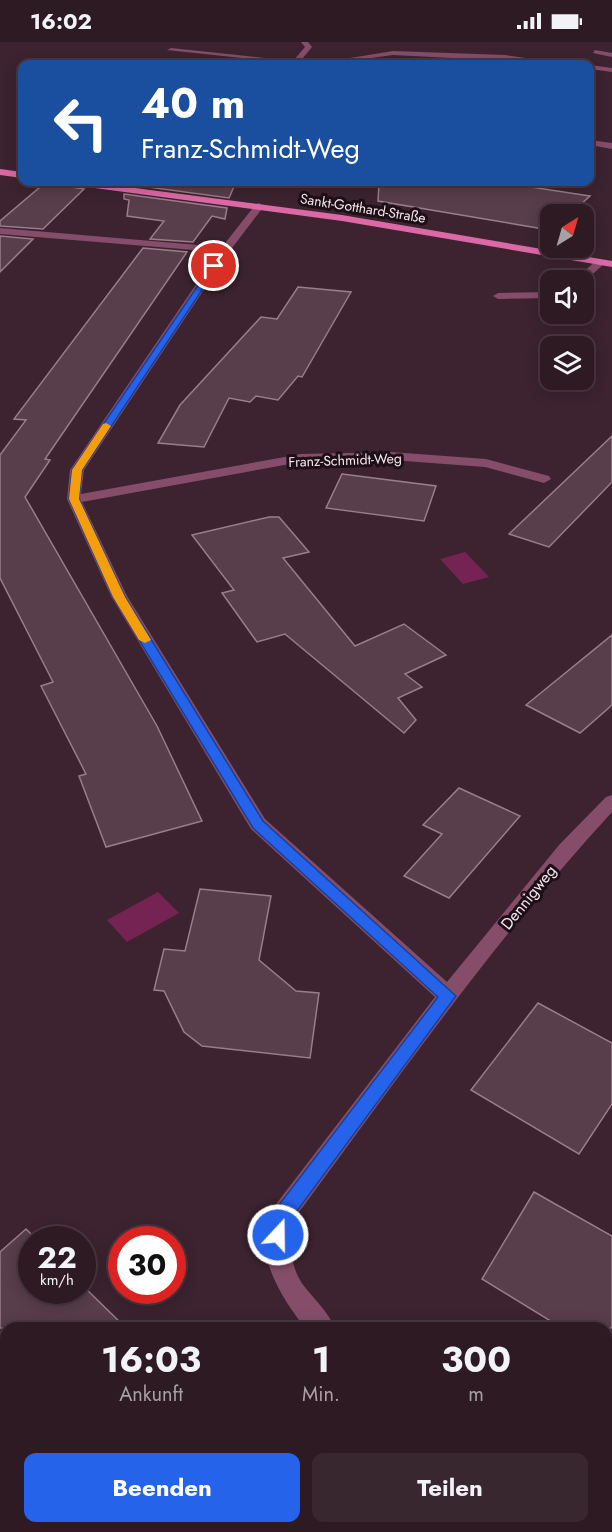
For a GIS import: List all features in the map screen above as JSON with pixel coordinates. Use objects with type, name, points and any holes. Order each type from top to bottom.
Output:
[{"type":"main road","points":[[0,172],[18,174]]},
{"type":"main road","name":"Sankt-Gotthard-Straße","points":[[103,186],[260,206],[607,263]]},
{"type":"street","points":[[298,60],[309,47],[304,42]]},
{"type":"street","points":[[181,44],[205,52]]},
{"type":"street","points":[[393,54],[408,46]]},
{"type":"street","points":[[171,50],[265,60]]},
{"type":"street","points":[[595,52],[612,55]]},
{"type":"street","points":[[347,60],[393,54],[505,57],[531,60]]},
{"type":"street","points":[[594,68],[612,70]]},
{"type":"street","points":[[594,144],[612,146]]},
{"type":"street","points":[[260,206],[225,250],[77,470],[74,499],[119,597],[258,824],[448,996],[279,1221],[277,1250],[292,1292],[317,1322]]},
{"type":"street","points":[[0,231],[225,250]]},
{"type":"street","points":[[594,271],[607,263]]},
{"type":"street","points":[[498,296],[540,295]]},
{"type":"street","name":"Franz-Schmidt-Weg","points":[[74,499],[301,458],[391,456],[486,463],[544,479]]},
{"type":"street","name":"Dennigweg","points":[[448,996],[566,850],[612,801]]},
{"type":"shaded area","points":[[465,552],[489,577],[463,584],[440,559]]},
{"type":"shaded area","points":[[158,892],[179,913],[127,942],[107,920]]},
{"type":"building","points":[[41,186],[71,186],[84,189],[43,229],[0,226],[0,221]]},
{"type":"building","points":[[140,186],[234,186],[229,198]]},
{"type":"building","points":[[379,186],[524,186],[590,196],[581,204],[540,204],[540,228],[378,201]]},
{"type":"building","points":[[124,194],[227,208],[225,219],[212,216],[193,242],[150,239],[164,221],[127,216],[129,200],[124,199]]},
{"type":"building","points":[[0,236],[33,239],[0,272]]},
{"type":"building","points":[[143,248],[187,252],[45,459],[50,460],[25,497],[157,726],[202,821],[106,847],[79,776],[86,774],[41,686],[53,682],[0,578],[0,455],[26,420],[14,419]]},
{"type":"building","points":[[298,287],[351,292],[302,377],[298,376],[278,400],[256,396],[250,402],[229,398],[204,447],[158,443],[180,405],[261,317],[277,319]]},
{"type":"building","points":[[612,436],[612,482],[549,547],[509,534]]},
{"type":"building","points":[[342,474],[436,486],[424,521],[326,508]]},
{"type":"building","points":[[269,517],[279,517],[309,552],[283,558],[355,646],[404,624],[446,655],[405,674],[422,687],[398,698],[416,720],[404,733],[285,634],[257,642],[222,593],[234,590],[192,535]]},
{"type":"building","points":[[612,635],[612,705],[580,733],[526,705]]},
{"type":"building","points":[[459,788],[520,816],[449,898],[404,876],[442,834],[423,825]]},
{"type":"building","points":[[200,889],[271,896],[259,960],[296,991],[319,993],[310,1058],[202,1046],[184,1032],[164,991],[154,990],[164,949],[185,951]]},
{"type":"building","points":[[538,1003],[612,1043],[612,1104],[579,1154],[471,1090]]},
{"type":"building","points":[[534,1192],[612,1236],[612,1322],[552,1322],[482,1279]]},
{"type":"building","points":[[18,1236],[18,1304],[96,1304],[96,1299],[120,1322],[0,1322],[0,1252]]},
{"type":"slow traffic","points":[[106,426],[77,470],[74,499],[119,597],[145,640]]},
{"type":"route","points":[[214,266],[77,470],[74,499],[119,597],[258,824],[448,996],[279,1221],[278,1235]]}]
